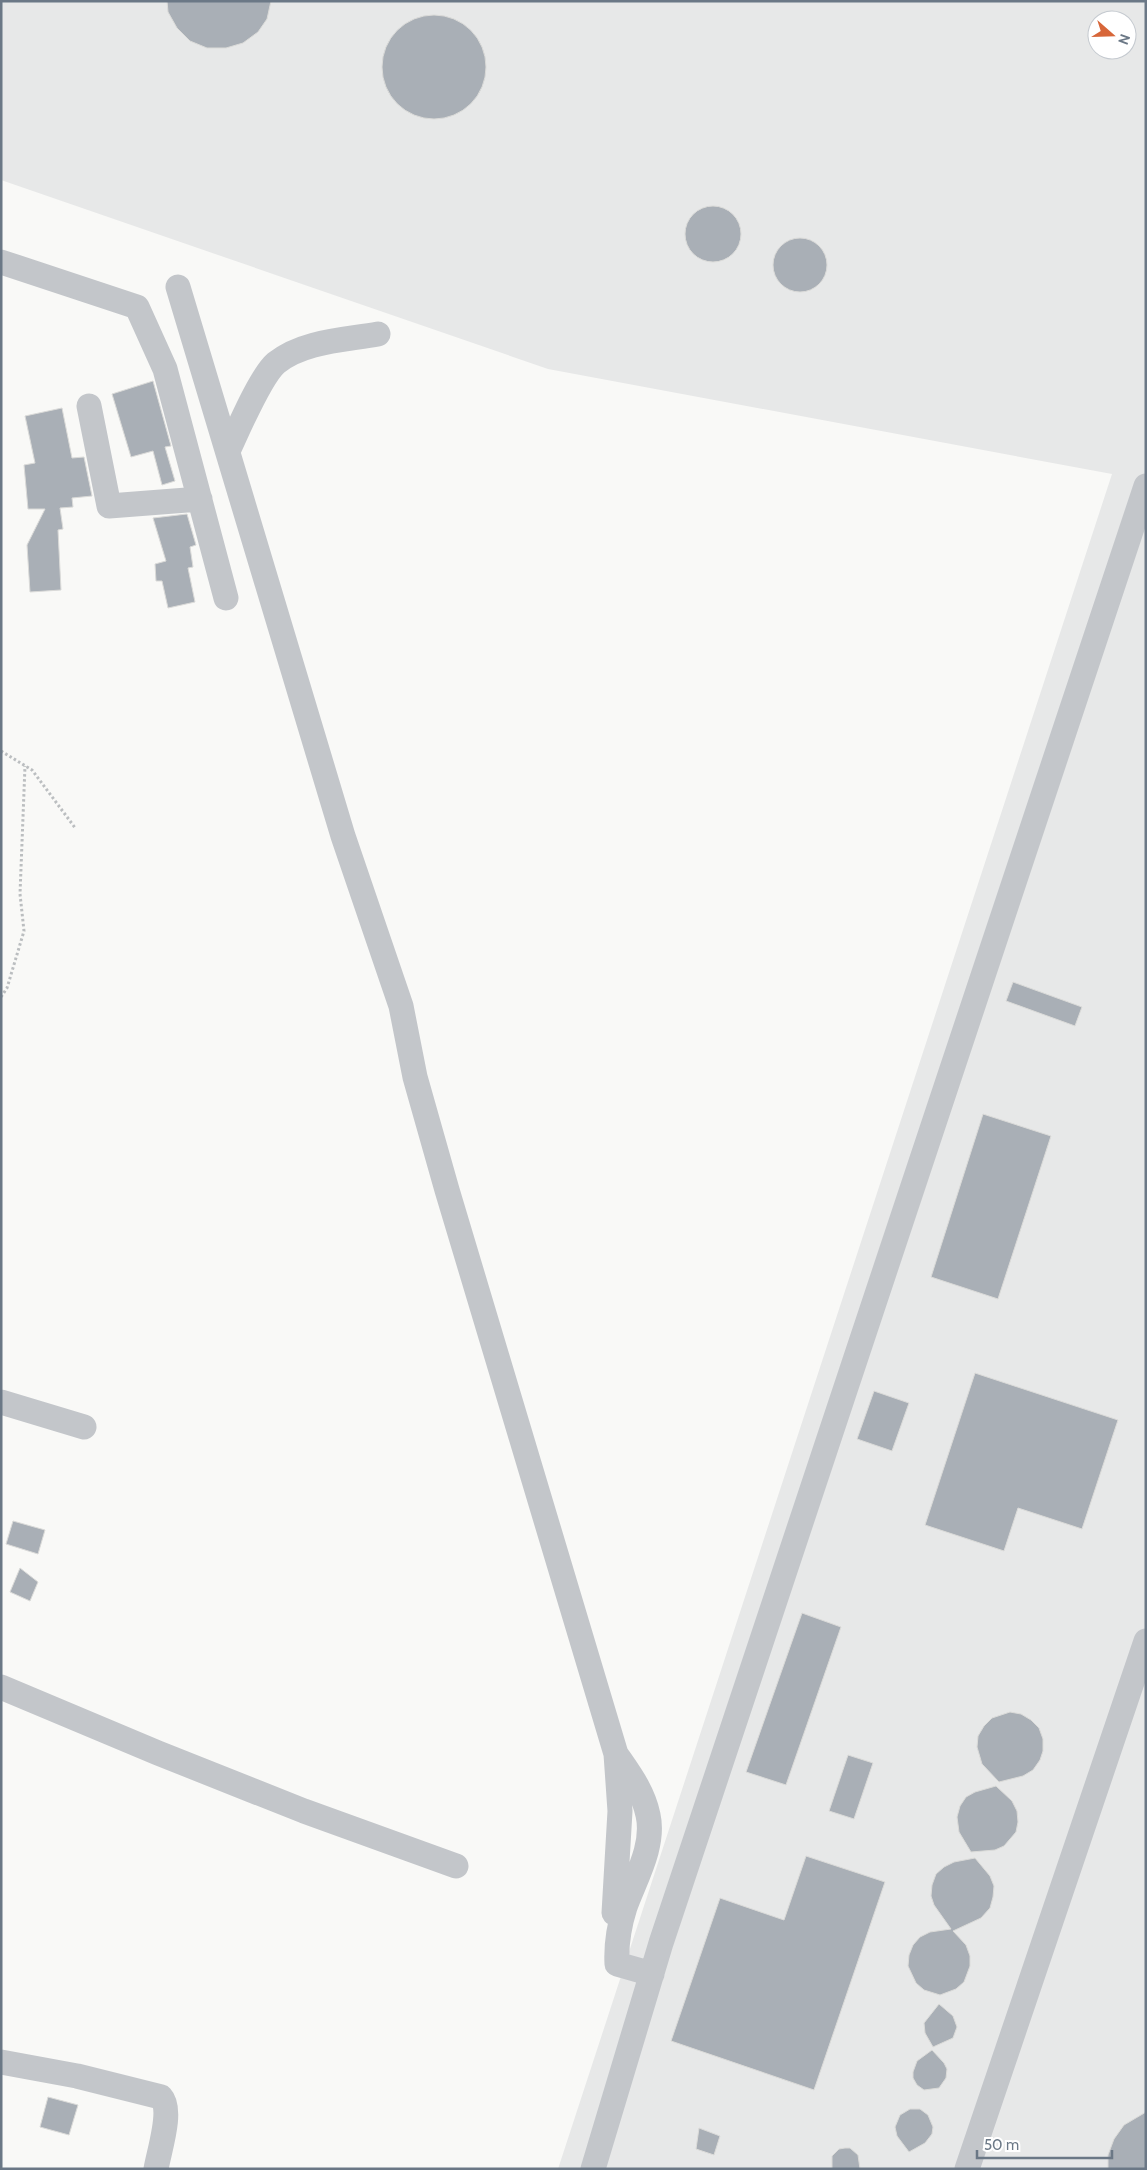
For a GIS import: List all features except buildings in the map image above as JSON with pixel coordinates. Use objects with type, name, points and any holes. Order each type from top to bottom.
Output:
[{"type":"street","points":[[1,262],[137,307],[165,369],[226,598]]},
{"type":"street","points":[[178,287],[343,836],[401,1006],[418,1086],[510,1404],[616,1754],[639,1788],[649,1817],[648,1844],[625,1908],[616,1946],[617,1964],[652,1974]]},
{"type":"street","points":[[228,451],[264,378],[275,364],[307,347],[378,334]]},
{"type":"street","points":[[89,406],[110,506],[200,499]]},
{"type":"street","points":[[593,2169],[652,1974],[1146,486]]},
{"type":"street","points":[[1,1402],[84,1427]]},
{"type":"street","points":[[967,2169],[1146,1641]]},
{"type":"street","points":[[1,1686],[158,1753],[304,1811],[456,1866]]},
{"type":"street","points":[[1,2062],[77,2076],[160,2097],[164,2101],[166,2116],[156,2169]]},
{"type":"path","points":[[1,751],[32,770],[76,830]]},
{"type":"path","points":[[1,996],[6,988],[24,931],[20,894],[25,766]]},
{"type":"shaded area","points":[[1,1],[1146,1],[1146,2169],[558,2169],[1112,474],[548,369],[1,180]]}]
